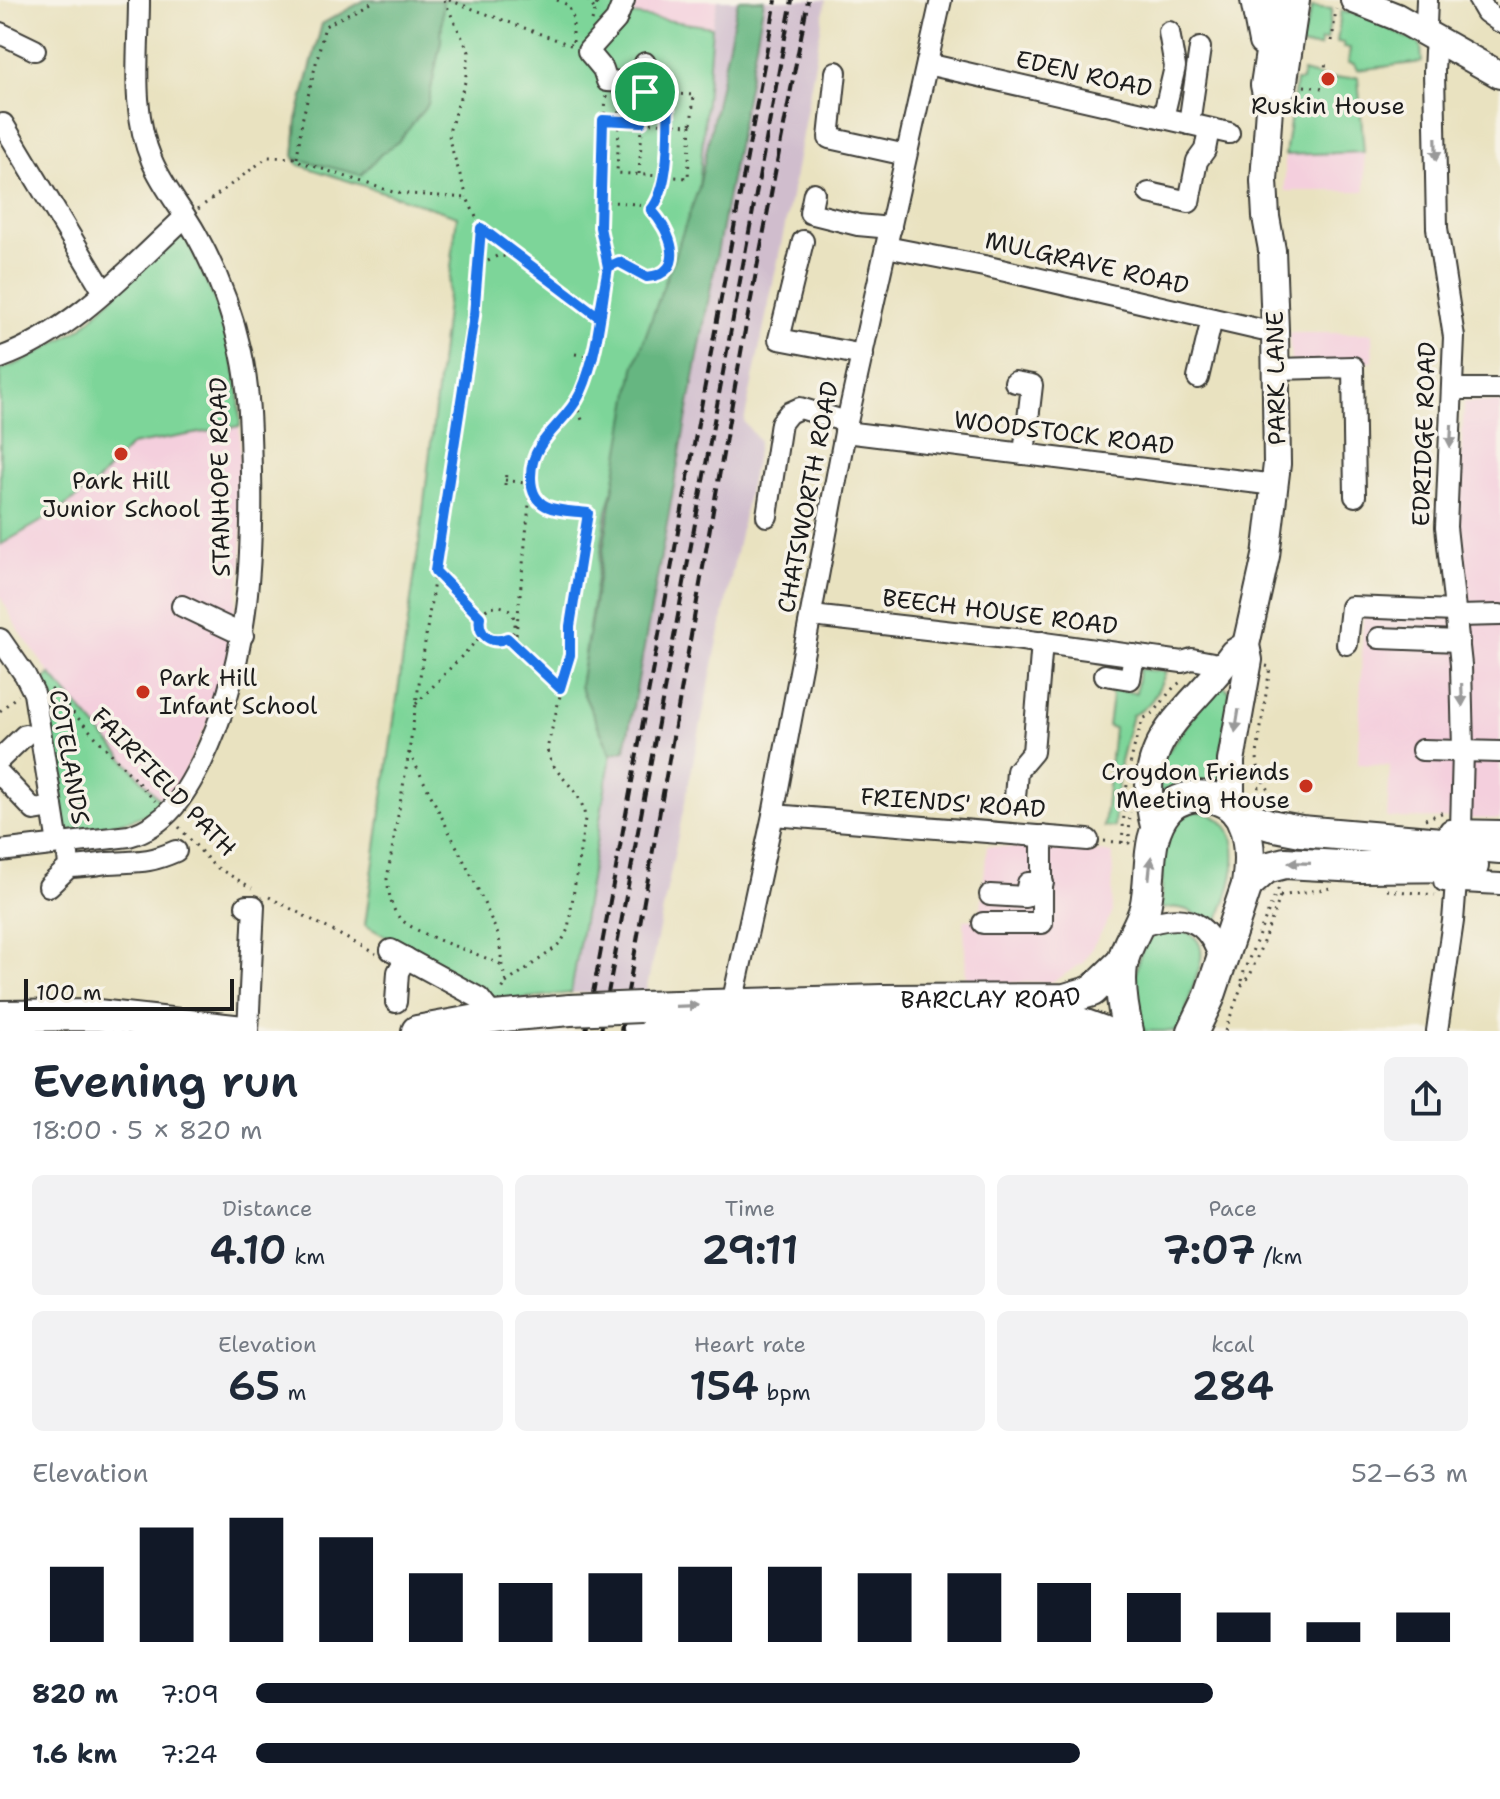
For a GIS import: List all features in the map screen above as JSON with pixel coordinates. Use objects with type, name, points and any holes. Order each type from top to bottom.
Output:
[{"type":"highway","points":[[1128,1031],[1122,998],[1123,961],[1147,897],[1154,826],[1175,802],[1190,796],[1211,798],[1234,811],[1285,828],[1375,839],[1500,848]]},
{"type":"highway","points":[[1234,811],[1244,828],[1249,867],[1261,889]]},
{"type":"highway","points":[[1193,1031],[1221,963],[1261,889],[1266,868],[1285,863],[1500,868]]},
{"type":"highway","name":"BARCLAY ROAD","points":[[417,1031],[495,1008],[566,1024],[744,1004],[1073,998],[1092,991],[1123,961]]},
{"type":"highway","points":[[0,1016],[74,1014],[198,1029],[246,1031]]},
{"type":"highway","points":[[35,1017],[93,1031]]},
{"type":"highway","name":"BARCLAY ROAD","points":[[640,1017],[693,1029],[850,1028],[1061,1021],[1098,1030]]},
{"type":"main road","points":[[1254,0],[1266,61]]},
{"type":"main road","name":"PARK LANE","points":[[1234,811],[1231,761],[1249,660],[1254,655],[1275,485],[1277,369],[1272,250],[1264,191],[1269,108],[1264,85],[1277,0]]},
{"type":"main road","name":"PARK LANE","points":[[1269,108],[1283,87],[1296,0]]},
{"type":"main road","points":[[1345,4],[1386,12],[1500,75]]},
{"type":"main road","points":[[1154,826],[1148,803],[1151,769],[1165,733],[1233,653],[1254,655]]},
{"type":"main road","points":[[1205,1031],[1209,998]]},
{"type":"street","name":"STANHOPE ROAD","points":[[139,0],[136,66],[140,120],[151,160],[205,251],[226,301],[240,348],[247,382],[252,513],[243,635],[231,688],[212,740],[185,792],[168,814]]},
{"type":"street","points":[[624,0],[616,20],[580,48],[603,69],[614,86],[643,83],[645,63]]},
{"type":"street","name":"CHATSWORTH ROAD","points":[[744,1004],[773,815],[846,427],[941,0]]},
{"type":"street","name":"EDRIDGE ROAD","points":[[1427,0],[1426,24],[1435,51],[1437,228],[1452,316],[1453,389],[1446,527],[1459,641],[1463,750],[1461,829]]},
{"type":"street","points":[[1479,0],[1486,12],[1500,22]]},
{"type":"street","points":[[1163,118],[1175,67],[1169,32]]},
{"type":"street","points":[[0,33],[34,51]]},
{"type":"street","points":[[1149,193],[1189,202],[1197,161],[1205,150],[1209,129],[1200,48]]},
{"type":"street","name":"EDEN ROAD","points":[[927,64],[1209,129]]},
{"type":"street","points":[[836,72],[829,138],[906,155]]},
{"type":"street","points":[[3,124],[104,292]]},
{"type":"street","name":"MULGRAVE ROAD","points":[[814,193],[810,213],[858,225],[888,238],[984,266],[1261,330],[1275,330]]},
{"type":"street","points":[[0,358],[19,351],[72,321],[185,217]]},
{"type":"street","points":[[803,241],[779,339],[863,355]]},
{"type":"street","points":[[1198,378],[1212,319]]},
{"type":"street","points":[[1277,369],[1353,367],[1355,496]]},
{"type":"street","points":[[1015,382],[1032,385],[1024,454]]},
{"type":"street","points":[[1453,389],[1500,389]]},
{"type":"street","name":"WOODSTOCK ROAD","points":[[767,516],[781,423],[800,408],[846,427],[1024,454],[1275,485]]},
{"type":"street","points":[[182,606],[243,635]]},
{"type":"street","points":[[1347,644],[1351,607],[1500,615]]},
{"type":"street","name":"BEECH HOUSE ROAD","points":[[812,616],[1224,665]]},
{"type":"street","points":[[1379,638],[1459,641]]},
{"type":"street","name":"COTELANDS","points":[[0,639],[36,681],[34,693],[52,807],[69,867]]},
{"type":"street","points":[[1015,798],[1017,771],[1033,752],[1042,642]]},
{"type":"street","points":[[1105,675],[1130,679],[1134,655]]},
{"type":"street","points":[[0,675],[16,661]]},
{"type":"street","points":[[1182,662],[1192,676],[1197,696]]},
{"type":"street","points":[[0,759],[25,735]]},
{"type":"street","points":[[1422,750],[1500,752]]},
{"type":"street","points":[[0,774],[34,810],[52,807]]},
{"type":"street","points":[[0,851],[129,836],[153,827],[168,814]]},
{"type":"street","name":"FRIENDS' ROAD","points":[[773,815],[1088,840]]},
{"type":"street","points":[[1375,839],[1412,832],[1461,829],[1500,831]]},
{"type":"street","points":[[983,923],[1042,923],[1042,836]]},
{"type":"street","points":[[49,886],[69,867],[150,862],[176,851]]},
{"type":"street","points":[[1359,867],[1456,882],[1500,884]]},
{"type":"street","points":[[1437,1031],[1456,882]]},
{"type":"street","points":[[990,895],[1025,897],[1028,883],[1043,883]]},
{"type":"street","points":[[246,906],[254,906],[246,1031]]},
{"type":"street","points":[[1137,928],[1161,919],[1188,920],[1211,938],[1221,963]]},
{"type":"street","points":[[392,954],[398,972],[396,1002]]},
{"type":"street","points":[[392,954],[495,1008]]},
{"type":"street","points":[[850,1028],[855,1012],[882,1000]]},
{"type":"street","points":[[744,1004],[841,1014],[848,1018],[850,1028]]},
{"type":"path","points":[[297,158],[302,121],[325,26],[374,0]]},
{"type":"path","points":[[446,0],[580,48]]},
{"type":"path","points":[[446,0],[469,52],[465,82],[449,140],[467,198],[481,228],[480,266],[409,752],[387,879],[390,900],[398,916],[417,930],[502,965]]},
{"type":"path","points":[[464,6],[467,0]]},
{"type":"path","points":[[557,0],[568,5],[580,48]]},
{"type":"path","points":[[568,5],[571,0]]},
{"type":"path","points":[[588,0],[595,11]]},
{"type":"path","points":[[592,20],[598,0]]},
{"type":"path","points":[[1332,41],[1345,4]]},
{"type":"path","points":[[1296,85],[1322,88],[1326,61]]},
{"type":"path","points":[[515,645],[532,464],[539,446],[575,403],[592,357],[608,267],[599,201],[603,120],[614,86]]},
{"type":"path","points":[[614,86],[619,121],[617,173],[688,178],[694,95],[645,92],[639,174]]},
{"type":"path","points":[[651,210],[660,199],[664,176],[669,94]]},
{"type":"path","points":[[603,120],[691,125]]},
{"type":"path","points":[[185,217],[268,157],[297,158],[301,162],[396,193],[467,198]]},
{"type":"path","points":[[599,201],[640,205],[651,210],[660,219],[672,244],[669,267],[663,274],[647,277],[619,262],[608,267]]},
{"type":"path","points":[[481,228],[599,317]]},
{"type":"path","points":[[480,266],[497,256],[520,257]]},
{"type":"path","points":[[575,354],[592,357]]},
{"type":"path","points":[[575,403],[583,422]]},
{"type":"path","points":[[506,473],[505,482],[531,484]]},
{"type":"path","points":[[495,1008],[506,983],[550,952],[562,941],[568,929],[585,819],[584,804],[549,760],[547,749],[570,655],[570,626],[589,511],[544,505],[536,497],[531,484]]},
{"type":"path","points":[[435,571],[480,617]]},
{"type":"path","points":[[493,606],[505,608],[513,616],[514,628],[507,638],[491,641],[480,629],[480,617],[493,606]]},
{"type":"path","points":[[513,616],[518,613]]},
{"type":"path","points":[[416,704],[483,634]]},
{"type":"path","points":[[507,638],[560,688]]},
{"type":"path","points":[[1254,655],[1270,667],[1257,768],[1272,794],[1271,803]]},
{"type":"path","points":[[0,711],[36,681]]},
{"type":"path","name":"FAIRFIELD PATH","points":[[36,681],[168,814],[214,866],[392,954]]},
{"type":"path","points":[[409,752],[499,937],[506,983]]},
{"type":"path","points":[[1250,766],[1258,786],[1276,808]]},
{"type":"path","points":[[1088,840],[1129,843]]},
{"type":"path","points":[[1242,985],[1251,973],[1280,896],[1331,888]]},
{"type":"path","points":[[1225,1031],[1242,985],[1261,889]]},
{"type":"shaded area","points":[[629,0],[718,0],[712,27],[625,14]]},
{"type":"shaded area","points":[[718,0],[826,0],[791,197],[744,422],[759,441],[646,992],[571,993],[611,754],[580,686],[607,511],[699,187],[712,27]]},
{"type":"shaded area","points":[[1364,152],[1365,191],[1285,191],[1285,155]]},
{"type":"shaded area","name":"Park Hill Junior School","points":[[181,227],[222,316],[239,387],[242,565],[226,669],[217,702],[186,770],[164,805],[50,674],[18,629],[0,596],[0,370],[24,361],[83,327]]},
{"type":"shaded area","points":[[1289,333],[1372,333],[1373,361],[1291,362]]},
{"type":"shaded area","points":[[1464,402],[1500,402],[1500,819],[1387,818],[1390,766],[1358,764],[1363,616],[1470,619],[1457,536]]},
{"type":"shaded area","points":[[987,846],[1113,853],[1112,914],[1083,963],[1052,982],[966,984],[964,920],[980,919]]},
{"type":"green space","points":[[365,0],[629,0],[626,14],[712,27],[699,187],[607,511],[580,686],[611,754],[571,993],[501,1001],[365,925],[421,529],[457,216],[299,165],[294,158],[297,120],[322,24]]},
{"type":"green space","points":[[365,0],[443,0],[441,41],[428,104],[399,141],[361,175],[294,158],[297,120],[322,24]]},
{"type":"green space","points":[[738,0],[764,0],[625,750],[611,754],[580,686],[634,368],[699,187]]},
{"type":"green space","points":[[1312,7],[1332,9],[1327,40],[1321,40],[1320,47],[1300,46]]},
{"type":"green space","points":[[1341,11],[1367,16],[1421,45],[1422,62],[1357,70],[1354,64],[1348,63],[1350,48],[1337,42]]},
{"type":"green space","points":[[1303,72],[1329,79],[1358,77],[1364,152],[1285,155],[1296,81],[1302,81]]},
{"type":"green space","points":[[181,227],[222,316],[239,387],[240,426],[131,445],[94,485],[54,514],[0,545],[0,370],[24,361],[83,327]]},
{"type":"green space","points":[[1139,669],[1166,672],[1149,703],[1132,715],[1120,761],[1114,827],[1104,827],[1114,728],[1108,726],[1112,696],[1108,689],[1136,693]]},
{"type":"green space","points":[[50,674],[164,805],[141,816],[106,826],[68,831],[60,825],[42,682]]},
{"type":"green space","points":[[1219,681],[1230,692],[1221,752],[1222,786],[1192,781],[1160,792],[1159,764]]},
{"type":"green space","points":[[1195,811],[1214,816],[1227,827],[1233,841],[1232,877],[1214,928],[1190,911],[1161,907],[1164,851],[1168,838],[1182,818]]},
{"type":"green space","points":[[1172,926],[1194,937],[1199,944],[1199,971],[1180,1031],[1144,1031],[1135,994],[1137,967],[1147,943],[1157,933]]},
{"type":"railway","points":[[586,1031],[776,0]]},
{"type":"railway","points":[[601,1031],[792,0]]},
{"type":"railway","points":[[621,1031],[743,341],[808,0]]},
{"type":"place","name":"Ruskin House","points":[[1328,79]]},
{"type":"place","name":"Park Hill Junior School","points":[[121,454]]},
{"type":"place","name":"Park Hill Infant School","points":[[143,692]]},
{"type":"place","name":"Croydon Friends Meeting House","points":[[1306,786]]},
{"type":"route","points":[[645,92],[642,122],[603,120],[599,201],[600,227],[608,267],[599,317],[481,228],[474,316],[435,571],[480,617],[480,629],[486,638],[491,641],[507,638],[560,688],[570,655],[570,626],[588,513],[544,505],[536,497],[531,484],[532,464],[539,446],[573,406],[586,380],[592,357],[608,267],[619,262],[647,277],[663,274],[669,267],[672,244],[660,219],[651,210],[660,199],[664,176],[669,94],[645,92]]}]
